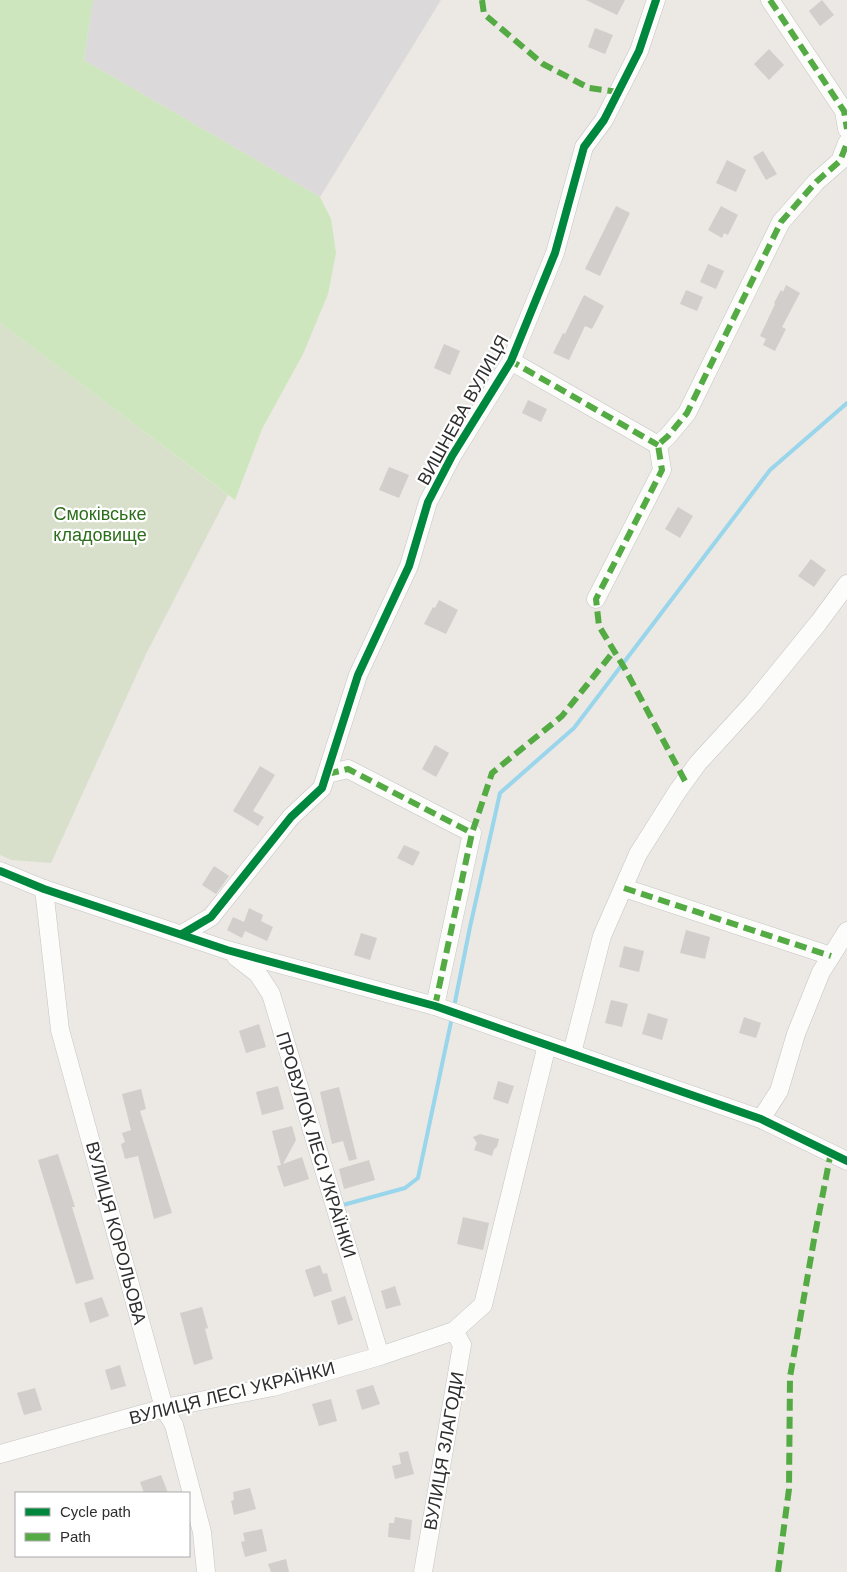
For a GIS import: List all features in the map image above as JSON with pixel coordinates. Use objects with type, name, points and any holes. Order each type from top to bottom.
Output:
[{"type":"street","name":"ВИШНЕВА ВУЛИЦЯ","points":[[182,934],[211,917],[291,817],[322,788],[358,675],[409,566],[428,502],[452,456],[511,361],[555,253],[584,147],[604,120],[639,50],[656,0]]},
{"type":"street","points":[[770,0],[844,111],[847,128]]},
{"type":"street","points":[[658,445],[687,413],[780,222],[816,182],[840,161],[847,143]]},
{"type":"street","points":[[511,361],[658,445]]},
{"type":"street","points":[[596,599],[662,470],[658,445]]},
{"type":"street","points":[[572,1053],[602,936],[638,854],[677,792],[698,764],[753,702],[819,622],[847,584]]},
{"type":"street","points":[[327,774],[348,768],[472,833],[435,1006]]},
{"type":"street","points":[[0,870],[44,889],[227,950],[435,1006],[548,1044],[761,1119],[847,1161]]},
{"type":"street","points":[[624,888],[831,956]]},
{"type":"street","name":"ВУЛИЦЯ КОРОЛЬОВА","points":[[44,889],[60,1030],[164,1408],[174,1425],[202,1532],[206,1572]]},
{"type":"street","points":[[761,1119],[779,1090],[796,1034],[821,972],[847,931]]},
{"type":"street","name":"ПРОВУЛОК ЛЕСІ УКРАЇНКИ","points":[[227,950],[258,974],[271,994],[380,1356]]},
{"type":"street","name":"ВУЛИЦЯ ЛЕСІ УКРАЇНКИ","points":[[0,1454],[164,1408],[273,1387],[380,1356],[454,1331],[483,1305],[548,1044]]},
{"type":"street","name":"ВУЛИЦЯ ЗЛАГОДИ","points":[[423,1572],[462,1345],[454,1331]]},
{"type":"shaded area","points":[[93,0],[441,0],[320,197],[84,60]]},
{"type":"green space","points":[[0,0],[93,0],[84,60],[320,197],[331,219],[336,253],[328,294],[303,354],[262,429],[235,500],[0,323]]},
{"type":"green space","name":"Смоківське кладовище","points":[[0,323],[228,495],[146,654],[51,863],[12,860],[0,855]]},
{"type":"building","points":[[586,0],[625,0],[617,15]]},
{"type":"building","points":[[822,0],[834,15],[820,26],[809,11]]},
{"type":"building","points":[[595,28],[613,35],[605,54],[588,47]]},
{"type":"building","points":[[769,49],[784,65],[769,80],[754,64]]},
{"type":"building","points":[[763,151],[777,174],[766,180],[753,157]]},
{"type":"building","points":[[727,160],[746,170],[736,192],[716,183]]},
{"type":"building","points":[[616,206],[630,213],[600,276],[585,269]]},
{"type":"building","points":[[721,206],[738,215],[728,235],[724,233],[722,238],[708,230]]},
{"type":"building","points":[[708,264],[724,271],[716,289],[700,282]]},
{"type":"building","points":[[786,285],[800,293],[782,327],[786,329],[775,351],[763,345],[766,339],[760,336],[774,303]]},
{"type":"building","points":[[686,290],[703,297],[697,311],[680,304]]},
{"type":"building","points":[[584,295],[604,306],[592,329],[585,326],[569,360],[553,353],[563,333],[565,334]]},
{"type":"building","points":[[444,344],[460,351],[450,375],[434,368]]},
{"type":"building","points":[[528,400],[547,409],[541,422],[522,413]]},
{"type":"building","points":[[389,467],[409,475],[399,498],[379,490]]},
{"type":"building","points":[[678,507],[693,516],[680,538],[665,529]]},
{"type":"building","points":[[811,559],[826,570],[814,587],[798,576]]},
{"type":"building","points":[[439,600],[458,610],[446,634],[424,624]]},
{"type":"building","points":[[435,745],[449,753],[436,777],[422,769]]},
{"type":"building","points":[[260,766],[275,775],[253,811],[264,817],[258,826],[233,811]]},
{"type":"building","points":[[404,845],[420,852],[413,866],[397,858]]},
{"type":"building","points":[[214,866],[229,876],[216,894],[202,885]]},
{"type":"building","points":[[249,908],[263,915],[261,921],[273,927],[267,941],[245,931],[242,938],[227,930],[233,917],[244,922]]},
{"type":"building","points":[[686,930],[710,937],[705,959],[680,953]]},
{"type":"building","points":[[361,933],[377,938],[370,960],[354,955]]},
{"type":"building","points":[[624,946],[644,951],[639,972],[619,967]]},
{"type":"building","points":[[611,1000],[628,1004],[622,1027],[605,1023]]},
{"type":"building","points":[[648,1013],[668,1019],[662,1040],[642,1034]]},
{"type":"building","points":[[744,1017],[761,1023],[756,1038],[739,1033]]},
{"type":"building","points":[[259,1024],[266,1047],[246,1053],[239,1031]]},
{"type":"building","points":[[498,1081],[514,1086],[508,1104],[493,1099]]},
{"type":"building","points":[[278,1086],[284,1109],[262,1115],[256,1092]]},
{"type":"building","points":[[339,1087],[357,1159],[349,1161],[343,1141],[332,1144],[320,1092]]},
{"type":"building","points":[[141,1089],[146,1109],[140,1111],[172,1213],[154,1219],[138,1156],[125,1159],[121,1144],[125,1142],[122,1133],[131,1130],[122,1094]]},
{"type":"building","points":[[292,1126],[296,1140],[283,1164],[302,1157],[309,1179],[284,1187],[277,1166],[281,1165],[272,1131]]},
{"type":"building","points":[[480,1134],[499,1139],[492,1156],[474,1150],[477,1143],[473,1137]]},
{"type":"building","points":[[58,1154],[75,1207],[72,1207],[94,1279],[76,1284],[38,1160]]},
{"type":"building","points":[[369,1160],[375,1180],[344,1189],[339,1169]]},
{"type":"building","points":[[463,1217],[489,1223],[483,1250],[457,1244]]},
{"type":"building","points":[[320,1265],[323,1274],[327,1273],[332,1291],[314,1297],[305,1270]]},
{"type":"building","points":[[395,1286],[401,1305],[386,1309],[381,1291]]},
{"type":"building","points":[[345,1296],[353,1320],[338,1325],[331,1301]]},
{"type":"building","points":[[102,1297],[109,1316],[90,1323],[84,1303]]},
{"type":"building","points":[[202,1307],[208,1328],[205,1329],[213,1359],[194,1365],[180,1313]]},
{"type":"building","points":[[120,1365],[126,1386],[111,1390],[105,1370]]},
{"type":"building","points":[[373,1385],[380,1404],[362,1410],[356,1390]]},
{"type":"building","points":[[35,1388],[42,1410],[24,1415],[17,1393]]},
{"type":"building","points":[[331,1399],[337,1421],[319,1426],[312,1404]]},
{"type":"building","points":[[408,1451],[414,1474],[395,1479],[392,1466],[401,1464],[399,1453]]},
{"type":"building","points":[[161,1475],[168,1492],[144,1492],[140,1482]]},
{"type":"building","points":[[250,1488],[256,1509],[234,1515],[231,1501],[234,1500],[233,1492]]},
{"type":"building","points":[[395,1517],[412,1520],[410,1540],[388,1537],[389,1523],[394,1523]]},
{"type":"building","points":[[262,1529],[267,1551],[245,1557],[241,1542],[245,1541],[243,1533]]},
{"type":"building","points":[[286,1559],[289,1572],[271,1572],[268,1564]]},
{"type":"waterway","points":[[455,1002],[500,793],[574,728],[770,470],[847,403]]},
{"type":"waterway","points":[[343,1205],[405,1188],[418,1178],[451,1022]]},
{"type":"marked path","points":[[482,0],[484,14],[543,64],[589,88],[618,92]]},
{"type":"marked path","points":[[770,0],[844,111],[847,129]]},
{"type":"marked path","points":[[685,781],[625,669],[599,626],[596,599],[662,470],[658,445],[687,413],[781,222],[816,182],[840,161],[847,143]]},
{"type":"marked path","points":[[512,358],[511,361],[658,445]]},
{"type":"marked path","points":[[435,1006],[472,833],[492,773],[562,716],[614,651]]},
{"type":"marked path","points":[[327,774],[348,769],[472,833]]},
{"type":"marked path","points":[[624,888],[831,956]]},
{"type":"marked path","points":[[778,1572],[789,1489],[790,1377],[831,1152]]},
{"type":"cycle path","points":[[182,934],[211,917],[291,817],[322,788],[358,675],[409,566],[428,502],[452,456],[511,361],[555,253],[584,147],[604,120],[639,51],[656,0]]},
{"type":"cycle path","points":[[0,871],[44,889],[227,950],[435,1006],[761,1119],[847,1161]]}]
